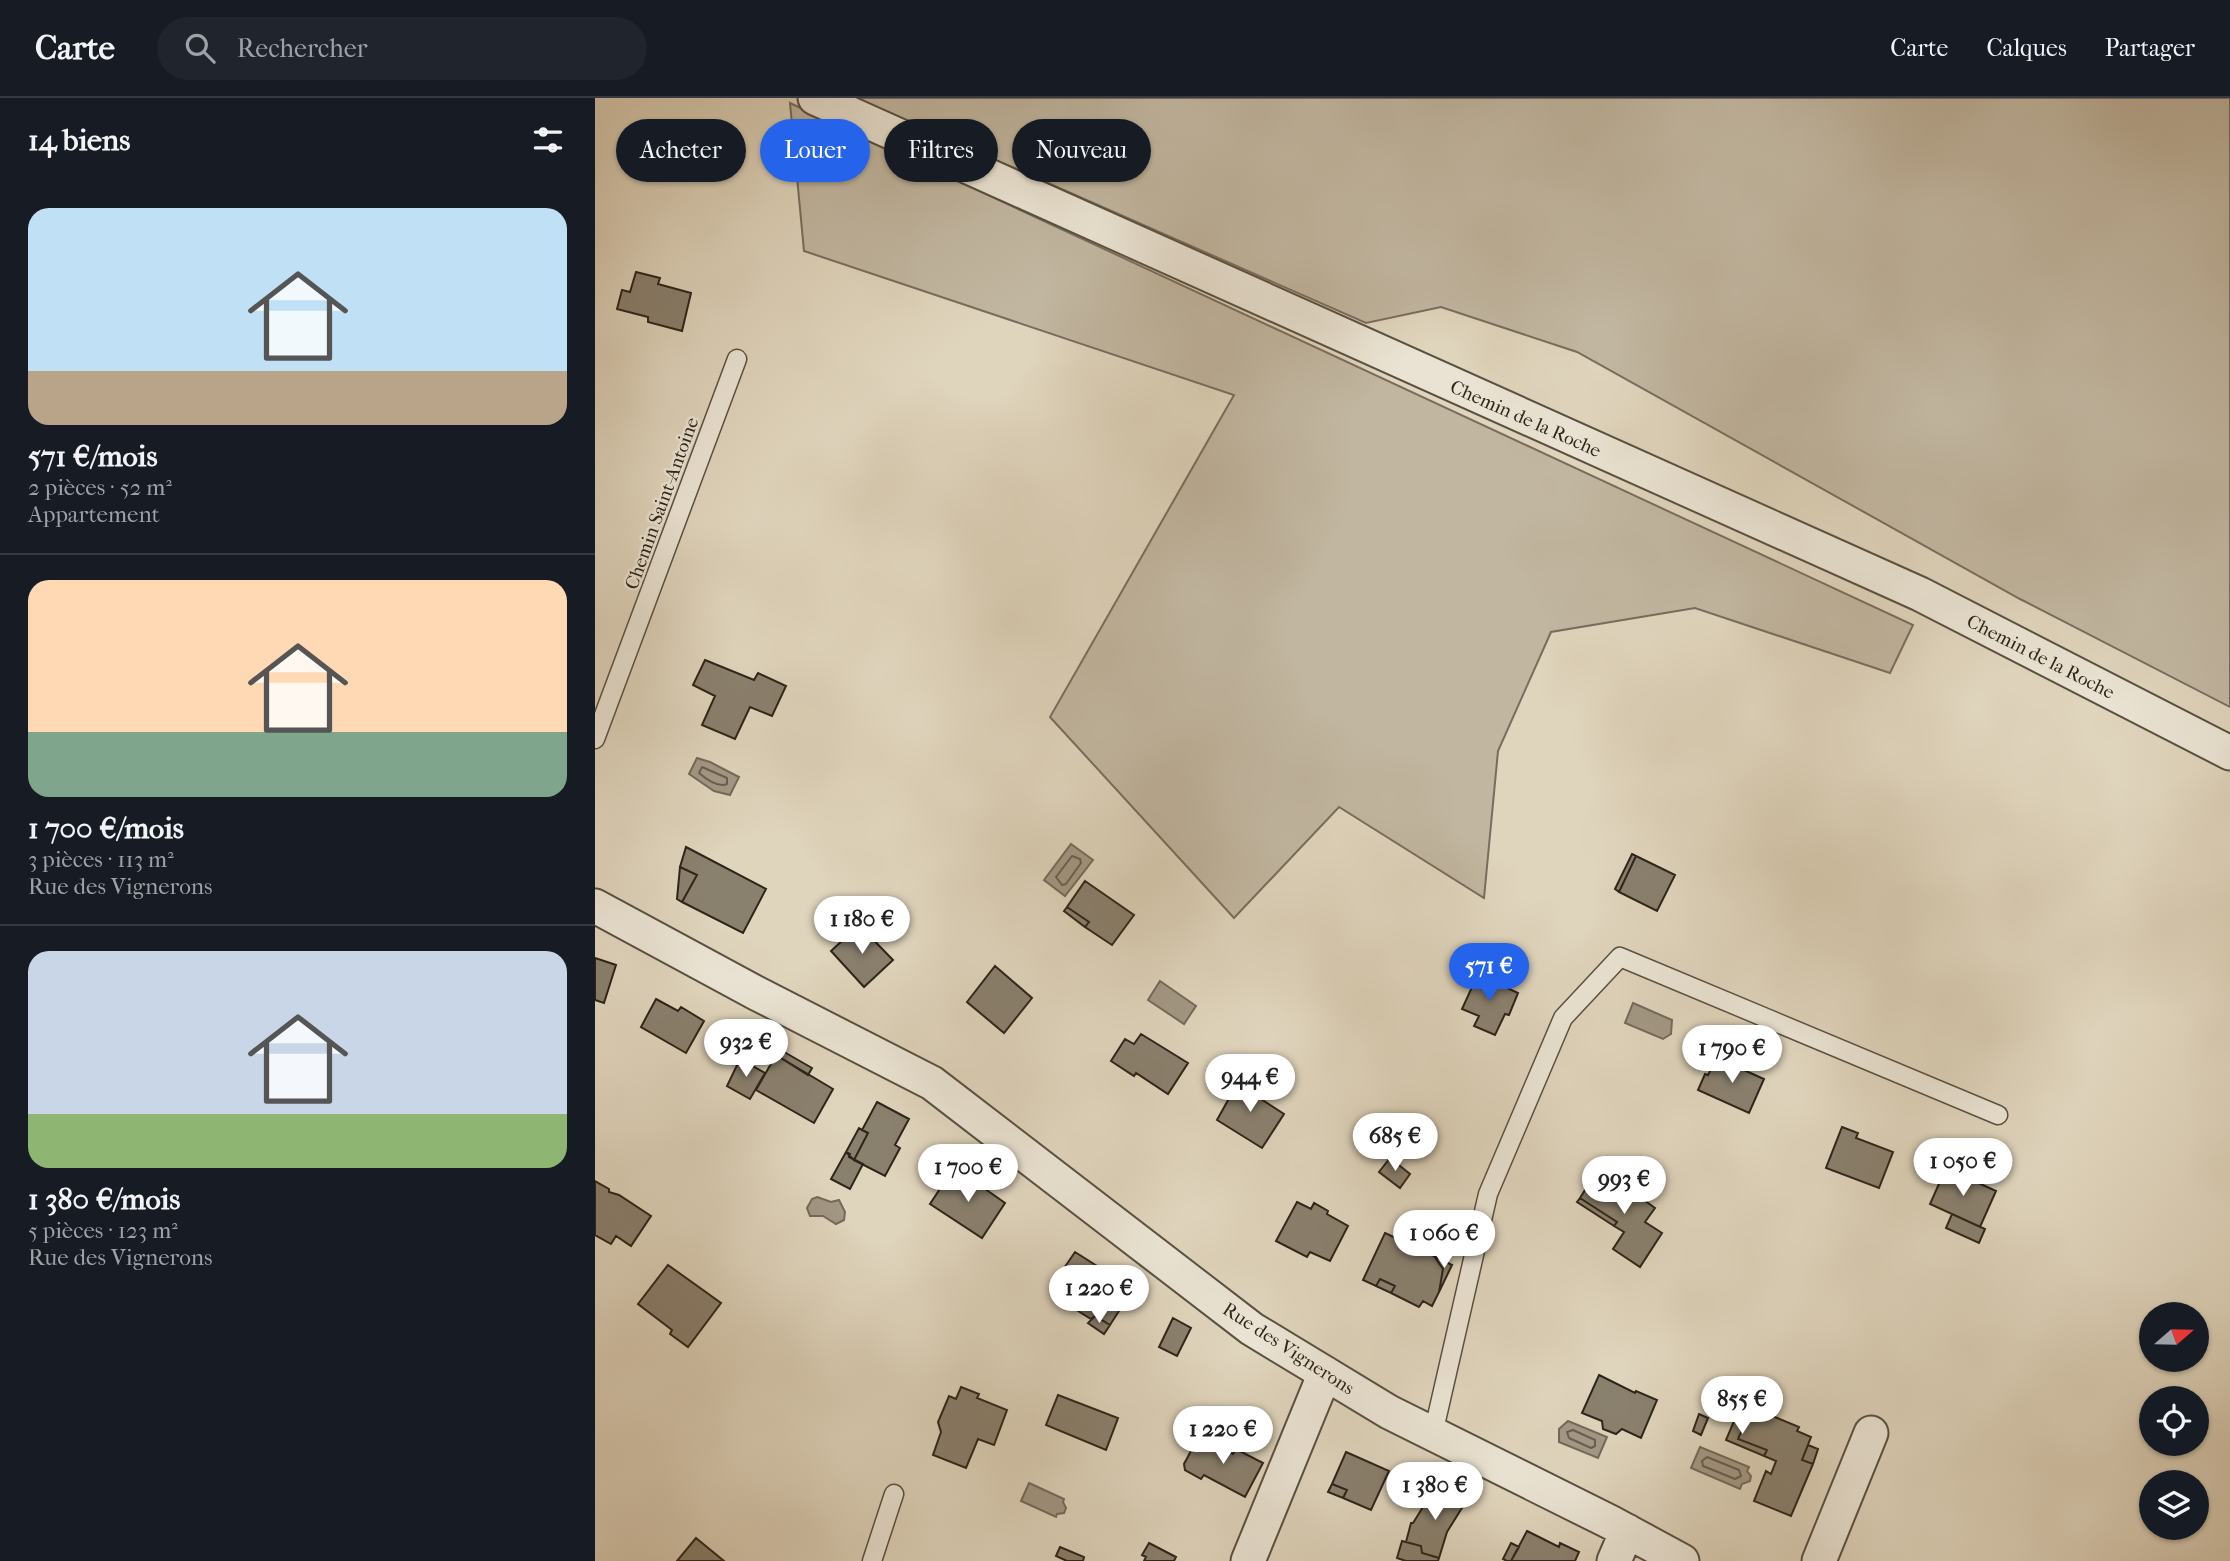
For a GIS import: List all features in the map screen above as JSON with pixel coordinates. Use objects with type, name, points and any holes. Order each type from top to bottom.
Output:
[{"type":"street","name":"Chemin de la Roche","points":[[815,98],[1920,594],[2230,752]]},
{"type":"street","name":"Rue des Vignerons","points":[[595,906],[756,993],[932,1083],[1252,1329],[1389,1412],[1682,1561]]},
{"type":"street","points":[[1248,1561],[1325,1373]]},
{"type":"street","points":[[1819,1561],[1871,1433]]},
{"type":"street","points":[[1614,1561],[1627,1531]]},
{"type":"lane","name":"Chemin Saint-Antoine","points":[[595,739],[737,359]]},
{"type":"lane","points":[[1433,1434],[1488,1194],[1563,1018],[1620,957],[1998,1115]]},
{"type":"lane","points":[[872,1561],[894,1494]]},
{"type":"shaded area","points":[[855,98],[2230,98],[2230,707],[2020,599],[1577,352],[1441,307],[1366,323],[1046,182],[1151,182],[1151,119],[1012,119],[1012,167],[998,161],[998,119],[903,119]]},
{"type":"shaded area","points":[[790,103],[824,119],[792,119]]},
{"type":"shaded area","points":[[870,140],[884,147],[884,182],[960,182],[1913,625],[1890,673],[1695,608],[1551,632],[1498,751],[1484,898],[1339,807],[1234,918],[1050,717],[1234,395],[804,251],[797,182],[870,182]]},
{"type":"water","points":[[697,758],[739,777],[730,795],[714,791],[689,774]]},
{"type":"water","points":[[1071,844],[1093,860],[1065,896],[1044,880]]},
{"type":"water","points":[[1160,981],[1196,1006],[1184,1024],[1148,1000]]},
{"type":"water","points":[[1633,1003],[1672,1020],[1671,1034],[1663,1039],[1625,1023]]},
{"type":"water","points":[[817,1197],[831,1202],[839,1200],[845,1212],[844,1220],[836,1224],[823,1216],[810,1216],[807,1208],[812,1199]]},
{"type":"water","points":[[1568,1421],[1607,1437],[1598,1458],[1559,1442],[1559,1429]]},
{"type":"water","points":[[1700,1447],[1749,1467],[1747,1471],[1751,1476],[1750,1481],[1742,1484],[1740,1489],[1691,1468]]},
{"type":"water","points":[[1029,1483],[1064,1499],[1064,1513],[1057,1514],[1056,1517],[1021,1501]]},
{"type":"building","points":[[636,272],[660,278],[658,284],[691,293],[682,331],[648,322],[648,317],[617,309],[622,290],[630,292]]},
{"type":"building","points":[[705,660],[754,680],[758,673],[786,686],[772,716],[750,707],[735,739],[702,725],[715,696],[693,685]]},
{"type":"building","points":[[686,847],[766,889],[743,933],[682,902],[697,875],[680,867]]},
{"type":"building","points":[[1632,854],[1636,856],[1619,892],[1615,889]]},
{"type":"building","points":[[1636,856],[1675,875],[1657,911],[1619,892]]},
{"type":"building","points":[[680,867],[697,875],[682,902],[677,899]]},
{"type":"building","points":[[1085,881],[1134,915],[1112,945],[1085,927],[1089,922],[1067,907]]},
{"type":"building","points":[[1067,907],[1089,922],[1085,927],[1064,911]]},
{"type":"building","points":[[859,925],[893,960],[864,987],[831,951]]},
{"type":"building","points":[[595,958],[616,965],[604,1003],[595,1000]]},
{"type":"building","points":[[995,966],[1032,998],[1004,1033],[967,1002]]},
{"type":"building","points":[[1478,974],[1518,993],[1509,1015],[1505,1014],[1495,1035],[1474,1026],[1479,1016],[1462,1009]]},
{"type":"building","points":[[656,999],[678,1011],[681,1007],[704,1021],[686,1053],[641,1027]]},
{"type":"building","points":[[1141,1034],[1188,1063],[1168,1094],[1136,1073],[1134,1076],[1111,1061],[1125,1039],[1134,1044]]},
{"type":"building","points":[[779,1049],[812,1068],[808,1075],[776,1055]]},
{"type":"building","points":[[776,1055],[833,1089],[814,1123],[756,1090]]},
{"type":"building","points":[[1717,1058],[1764,1079],[1749,1113],[1698,1090],[1705,1074],[1708,1075]]},
{"type":"building","points":[[740,1059],[765,1073],[750,1099],[727,1086]]},
{"type":"building","points":[[1241,1077],[1265,1092],[1261,1099],[1284,1114],[1262,1148],[1217,1120]]},
{"type":"building","points":[[877,1102],[909,1119],[895,1145],[900,1148],[885,1176],[854,1160],[868,1133],[862,1130]]},
{"type":"building","points":[[1842,1127],[1858,1133],[1856,1138],[1893,1152],[1879,1188],[1826,1168]]},
{"type":"building","points":[[859,1128],[868,1133],[854,1160],[846,1152]]},
{"type":"building","points":[[846,1152],[850,1154],[849,1157],[863,1164],[850,1189],[831,1179]]},
{"type":"building","points":[[1390,1158],[1410,1174],[1400,1188],[1379,1172]]},
{"type":"building","points":[[1599,1168],[1655,1208],[1645,1222],[1662,1233],[1640,1267],[1613,1249],[1624,1232],[1614,1226],[1617,1222],[1580,1198]]},
{"type":"building","points":[[1946,1168],[1996,1191],[1980,1227],[1930,1204]]},
{"type":"building","points":[[953,1169],[1005,1203],[982,1238],[930,1204]]},
{"type":"building","points":[[595,1181],[651,1216],[631,1246],[616,1236],[611,1244],[595,1235]]},
{"type":"building","points":[[1580,1198],[1617,1222],[1614,1226],[1577,1202]]},
{"type":"building","points":[[1297,1202],[1311,1209],[1314,1203],[1348,1226],[1330,1261],[1310,1252],[1307,1257],[1276,1241]]},
{"type":"building","points":[[1952,1214],[1985,1229],[1979,1243],[1946,1228]]},
{"type":"building","points":[[1385,1233],[1434,1256],[1443,1269],[1439,1292],[1432,1306],[1423,1301],[1419,1307],[1391,1293],[1395,1286],[1380,1279],[1376,1286],[1363,1280]]},
{"type":"building","points":[[1075,1252],[1097,1266],[1094,1270],[1108,1279],[1111,1275],[1133,1289],[1110,1325],[1095,1316],[1091,1319],[1059,1299],[1056,1280]]},
{"type":"building","points":[[1434,1256],[1452,1265],[1439,1292],[1443,1269]]},
{"type":"building","points":[[668,1265],[721,1303],[688,1347],[670,1334],[672,1330],[638,1304]]},
{"type":"building","points":[[1380,1279],[1395,1286],[1391,1293],[1376,1286]]},
{"type":"building","points":[[1095,1316],[1110,1325],[1104,1334],[1088,1323]]},
{"type":"building","points":[[1173,1318],[1191,1328],[1177,1356],[1159,1347]]},
{"type":"building","points":[[1599,1375],[1635,1393],[1636,1391],[1657,1400],[1641,1438],[1622,1429],[1616,1434],[1603,1429],[1602,1421],[1582,1413]]},
{"type":"building","points":[[961,1387],[979,1394],[977,1398],[1007,1410],[994,1445],[978,1439],[966,1468],[933,1455],[941,1432],[938,1422],[949,1396],[956,1399]]},
{"type":"building","points":[[1058,1395],[1118,1418],[1106,1450],[1046,1425]]},
{"type":"building","points":[[1741,1403],[1799,1427],[1797,1431],[1811,1437],[1802,1460],[1813,1464],[1791,1516],[1754,1501],[1766,1471],[1771,1474],[1776,1461],[1764,1456],[1767,1450],[1738,1439],[1747,1418],[1737,1414]]},
{"type":"building","points":[[1699,1414],[1708,1418],[1701,1435],[1693,1431]]},
{"type":"building","points":[[1737,1414],[1747,1418],[1738,1439],[1767,1450],[1764,1456],[1726,1440]]},
{"type":"building","points":[[1199,1436],[1233,1454],[1236,1449],[1263,1463],[1245,1497],[1204,1475],[1201,1479],[1185,1470],[1184,1464]]},
{"type":"building","points":[[1808,1445],[1818,1449],[1813,1464],[1802,1460]]},
{"type":"building","points":[[1346,1452],[1389,1471],[1371,1510],[1343,1498],[1347,1490],[1332,1484]]},
{"type":"building","points":[[1332,1484],[1347,1490],[1343,1498],[1328,1492]]},
{"type":"building","points":[[1436,1486],[1465,1503],[1447,1532],[1439,1558],[1422,1553],[1421,1546],[1406,1542],[1411,1523]]},
{"type":"building","points":[[1527,1531],[1559,1547],[1560,1543],[1579,1552],[1575,1561],[1511,1561]]},
{"type":"building","points":[[696,1538],[724,1561],[677,1561]]},
{"type":"building","points":[[1402,1541],[1421,1546],[1422,1553],[1439,1558],[1438,1561],[1406,1561],[1397,1558]]},
{"type":"building","points":[[1149,1543],[1176,1557],[1174,1561],[1144,1561],[1146,1557],[1142,1555]]},
{"type":"building","points":[[1511,1543],[1519,1547],[1511,1561],[1507,1561],[1503,1559]]},
{"type":"building","points":[[1060,1547],[1084,1557],[1083,1561],[1067,1561],[1056,1556]]}]
